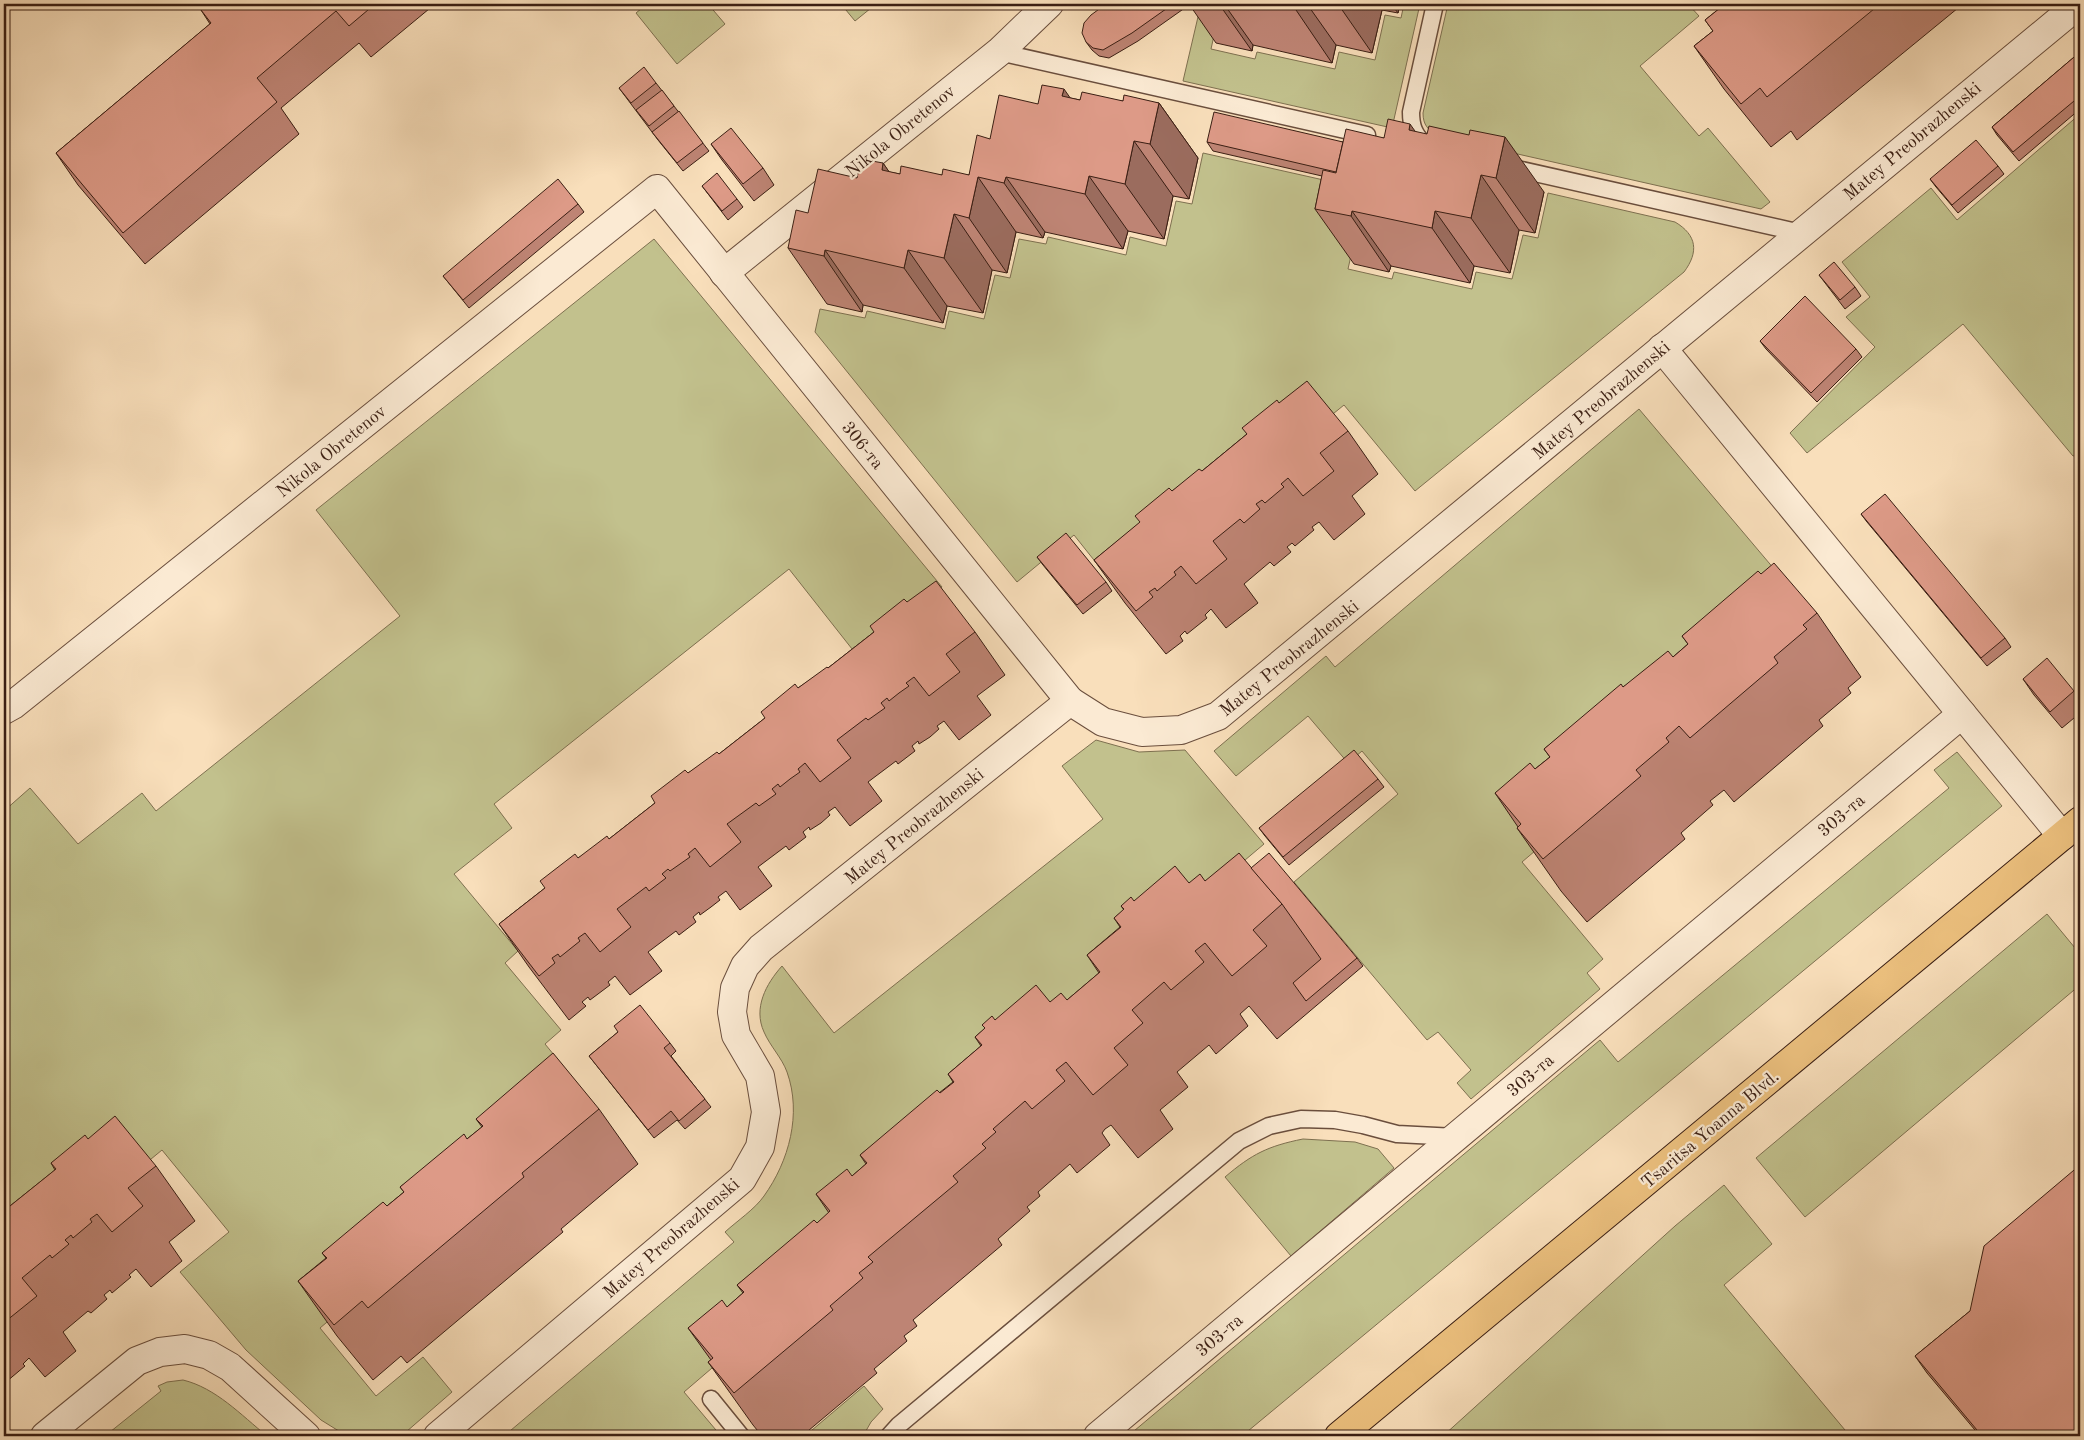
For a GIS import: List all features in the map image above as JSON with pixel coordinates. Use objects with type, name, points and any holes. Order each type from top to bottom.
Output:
[{"type":"main road","name":"Tsaritsa Yoanna Blvd.","points":[[1339,1436],[2071,829]]},
{"type":"street","name":"Nikola Obretenov","points":[[724,273],[999,52],[1049,4]]},
{"type":"street","name":"Matey Preobrazhenski","points":[[438,1436],[742,1179],[760,1147],[766,1112],[760,1076],[736,1035],[732,1012],[735,988],[745,966],[761,948],[1070,701],[1103,722],[1142,732],[1181,730],[1218,716],[1343,615],[1662,348],[2079,4]]},
{"type":"street","name":"Nikola Obretenov","points":[[4,710],[67,662],[657,189]]},
{"type":"street","name":"306-та","points":[[657,189],[1070,701]]},
{"type":"street","points":[[1662,348],[1962,714],[2071,829]]},
{"type":"street","name":"303-та","points":[[1098,1436],[1962,714]]},
{"type":"street","points":[[45,1436],[137,1361],[160,1352],[185,1349],[209,1355],[230,1367],[306,1436]]},
{"type":"lane","points":[[1400,142],[1434,150],[1424,144],[1416,135],[1411,124],[1411,112],[1435,4]]},
{"type":"lane","points":[[999,52],[1383,138]]},
{"type":"lane","points":[[1492,163],[1801,233]]},
{"type":"lane","points":[[889,1436],[899,1425],[1239,1140],[1269,1126],[1302,1119],[1334,1120],[1398,1134],[1456,1137]]},
{"type":"lane","points":[[711,1399],[741,1436]]},
{"type":"shaded area","points":[[647,4],[708,4],[725,24],[677,64],[636,13]]},
{"type":"shaded area","points":[[841,4],[876,4],[855,21]]},
{"type":"shaded area","points":[[1201,4],[1221,4],[1211,49],[1255,59],[1257,52],[1335,69],[1339,52],[1375,60],[1385,15],[1401,18],[1404,4],[1420,4],[1392,128],[1183,81]]},
{"type":"shaded area","points":[[1448,4],[1688,4],[1699,16],[1640,66],[1699,136],[1708,128],[1770,202],[1761,209],[1438,136],[1431,132],[1424,121],[1423,113]]},
{"type":"shaded area","points":[[2080,114],[2080,455],[2073,456],[1963,324],[1807,453],[1790,433],[1875,347],[1846,317],[1870,297],[1842,262],[1931,188],[1957,220]]},
{"type":"shaded area","points":[[1203,153],[1346,185],[1359,220],[1348,269],[1392,279],[1394,272],[1472,289],[1476,272],[1512,279],[1523,235],[1538,238],[1548,193],[1675,222],[1688,232],[1694,251],[1689,265],[1684,272],[1415,491],[1344,405],[1117,589],[1074,535],[1017,582],[815,332],[820,309],[865,318],[867,311],[945,329],[949,311],[984,319],[995,275],[1010,278],[1019,239],[1046,244],[1048,237],[1126,255],[1130,237],[1166,246],[1176,201],[1192,204]]},
{"type":"shaded area","points":[[654,239],[942,587],[856,654],[789,569],[494,804],[512,828],[454,874],[518,951],[505,963],[561,1030],[545,1044],[591,1100],[320,1328],[376,1396],[423,1357],[452,1392],[406,1432],[392,1436],[353,1436],[342,1433],[321,1420],[246,1350],[180,1272],[229,1232],[162,1150],[4,1280],[4,811],[30,788],[78,844],[142,793],[156,811],[400,616],[316,510]]},
{"type":"shaded area","points":[[1639,409],[1813,615],[1522,862],[1603,959],[1587,973],[1600,989],[1471,1099],[1457,1083],[1471,1070],[1438,1032],[1427,1040],[1294,882],[1398,794],[1362,751],[1348,763],[1308,716],[1236,776],[1214,751],[1326,656],[1335,667]]},
{"type":"shaded area","points":[[1096,740],[1139,752],[1185,750],[1264,844],[869,1178],[781,1309],[684,1392],[721,1436],[504,1436],[734,1242],[725,1232],[756,1206],[773,1182],[791,1137],[793,1104],[787,1072],[764,1032],[760,1014],[766,988],[782,966],[834,1033],[1103,819],[1062,766]]},
{"type":"shaded area","points":[[1957,752],[2002,806],[1242,1436],[1128,1436],[1600,1040],[1618,1062],[1949,788],[1934,770]]},
{"type":"shaded area","points":[[2047,914],[2080,954],[2080,985],[1805,1217],[1756,1158]]},
{"type":"shaded area","points":[[1303,1139],[1355,1142],[1378,1149],[1394,1168],[1291,1256],[1225,1177],[1261,1152]]},
{"type":"shaded area","points":[[1724,1185],[1772,1244],[1724,1285],[1850,1436],[1443,1436],[1675,1226]]},
{"type":"shaded area","points":[[183,1380],[206,1389],[217,1396],[267,1436],[105,1436],[161,1391],[158,1386],[167,1382]]},
{"type":"shaded area","points":[[864,1386],[883,1409],[871,1422],[863,1436],[805,1436]]},
{"type":"building","points":[[208,4],[375,4],[349,26],[336,11],[257,78],[277,102],[123,233],[56,153],[211,23],[201,10]]},
{"type":"building","points":[[1106,4],[1173,4],[1132,33],[1103,50],[1093,48],[1086,42],[1082,33],[1084,23]]},
{"type":"building","points":[[1277,4],[1294,4],[1294,7]]},
{"type":"building","points":[[1725,4],[1880,4],[1767,97],[1760,88],[1741,104],[1694,46],[1713,31],[1705,20]]},
{"type":"building","points":[[2080,52],[2080,96],[2013,152],[1992,127]]},
{"type":"building","points":[[644,67],[656,83],[631,103],[619,88]]},
{"type":"building","points":[[1042,85],[1064,89],[1062,96],[1080,100],[1082,92],[1123,101],[1124,95],[1159,103],[1150,144],[1134,141],[1125,184],[1089,176],[1085,194],[1006,177],[1004,183],[978,177],[969,218],[954,214],[944,258],[908,250],[904,268],[825,250],[824,256],[788,248],[796,210],[808,213],[818,169],[857,178],[861,159],[883,163],[882,170],[900,174],[901,166],[942,175],[943,169],[969,175],[977,135],[990,139],[999,95],[1038,104]]},
{"type":"building","points":[[662,90],[674,106],[649,126],[636,110]]},
{"type":"building","points":[[679,111],[703,143],[677,163],[652,132]]},
{"type":"building","points":[[1214,112],[1343,142],[1336,172],[1207,142]]},
{"type":"building","points":[[1388,119],[1410,124],[1409,130],[1427,134],[1429,126],[1469,135],[1470,130],[1505,137],[1496,178],[1481,175],[1471,218],[1435,211],[1432,228],[1352,211],[1351,216],[1315,209],[1323,170],[1336,173],[1346,129],[1384,138]]},
{"type":"building","points":[[731,128],[763,168],[743,184],[711,144]]},
{"type":"building","points":[[1976,140],[1998,166],[1952,205],[1930,179]]},
{"type":"building","points":[[717,173],[737,199],[722,211],[702,186]]},
{"type":"building","points":[[558,179],[578,204],[463,300],[443,276]]},
{"type":"building","points":[[1834,262],[1855,287],[1840,300],[1819,275]]},
{"type":"building","points":[[1805,296],[1856,349],[1811,393],[1760,341]]},
{"type":"building","points":[[1307,381],[1348,431],[1320,453],[1334,471],[1303,496],[1288,478],[1281,484],[1284,487],[1265,503],[1262,500],[1256,504],[1260,509],[1244,523],[1240,519],[1213,541],[1227,559],[1196,584],[1181,566],[1174,572],[1176,575],[1157,591],[1155,588],[1149,592],[1153,597],[1136,611],[1094,560],[1140,522],[1135,516],[1169,488],[1172,491],[1199,469],[1202,471],[1247,434],[1242,428],[1277,400],[1279,403]]},
{"type":"building","points":[[1885,494],[2005,638],[1981,658],[1861,514]]},
{"type":"building","points":[[1066,533],[1106,582],[1077,605],[1037,557]]},
{"type":"building","points":[[1774,563],[1817,613],[1803,625],[1807,629],[1774,657],[1778,663],[1690,738],[1679,726],[1666,738],[1669,742],[1636,770],[1641,776],[1543,859],[1517,828],[1521,824],[1495,793],[1530,763],[1535,769],[1550,757],[1544,749],[1621,684],[1623,687],[1668,651],[1673,657],[1688,644],[1682,636],[1758,571],[1761,574]]},
{"type":"building","points":[[936,581],[975,632],[946,654],[960,672],[929,696],[914,677],[906,683],[909,686],[889,701],[887,698],[881,703],[885,708],[868,720],[866,718],[837,740],[851,758],[820,782],[805,763],[798,769],[800,772],[780,787],[778,784],[772,789],[776,794],[759,806],[756,803],[727,824],[741,842],[710,867],[695,848],[688,854],[690,857],[670,871],[668,869],[662,874],[666,878],[649,891],[646,887],[617,909],[631,927],[600,952],[585,933],[578,938],[580,941],[560,957],[558,954],[552,958],[555,963],[539,976],[499,924],[545,888],[540,881],[575,854],[578,858],[607,836],[609,839],[655,803],[651,796],[685,770],[688,773],[717,752],[719,754],[765,718],[761,712],[795,684],[798,688],[828,668],[874,632],[870,626],[904,599],[907,602]]},
{"type":"building","points":[[2047,658],[2074,691],[2050,712],[2023,679]]},
{"type":"building","points":[[1354,750],[1378,779],[1283,857],[1259,828]]},
{"type":"building","points":[[1239,853],[1282,904],[1253,930],[1267,946],[1232,976],[1205,943],[1195,951],[1204,962],[1171,990],[1164,982],[1132,1010],[1143,1023],[1114,1048],[1128,1065],[1093,1095],[1066,1062],[1056,1070],[1065,1081],[1032,1109],[1025,1101],[993,1129],[996,1132],[982,1144],[986,1148],[953,1176],[958,1182],[868,1257],[873,1262],[859,1273],[863,1278],[830,1306],[833,1310],[734,1393],[708,1362],[713,1358],[688,1328],[722,1300],[727,1307],[744,1292],[737,1285],[814,1220],[817,1223],[830,1211],[816,1194],[847,1169],[852,1176],[867,1163],[860,1155],[937,1090],[940,1093],[954,1082],[948,1074],[982,1045],[975,1037],[985,1028],[982,1025],[992,1016],[995,1020],[1036,985],[1050,1002],[1061,993],[1067,1000],[1100,972],[1087,955],[1121,927],[1114,918],[1124,909],[1121,906],[1131,897],[1134,901],[1175,866],[1189,883],[1200,874],[1205,881]]},
{"type":"building","points":[[1269,853],[1357,958],[1306,1001],[1293,983],[1321,959],[1282,904],[1251,868]]},
{"type":"building","points":[[640,1005],[670,1043],[664,1048],[705,1099],[679,1121],[671,1111],[648,1130],[589,1056],[618,1032],[614,1026]]},
{"type":"building","points":[[553,1053],[599,1109],[522,1173],[524,1177],[368,1308],[362,1301],[334,1325],[298,1281],[327,1258],[322,1253],[383,1202],[387,1206],[404,1192],[400,1187],[464,1134],[467,1139],[483,1126],[476,1119]]},
{"type":"building","points":[[115,1116],[156,1166],[128,1188],[143,1206],[112,1232],[97,1214],[90,1219],[92,1222],[73,1238],[71,1235],[65,1240],[69,1244],[52,1258],[50,1255],[22,1278],[37,1296],[6,1321],[4,1319],[4,1210],[56,1169],[51,1163],[85,1135],[88,1139]]},
{"type":"building","points":[[2080,1165],[2080,1436],[1982,1436],[1915,1356],[1970,1311],[1984,1246]]}]
